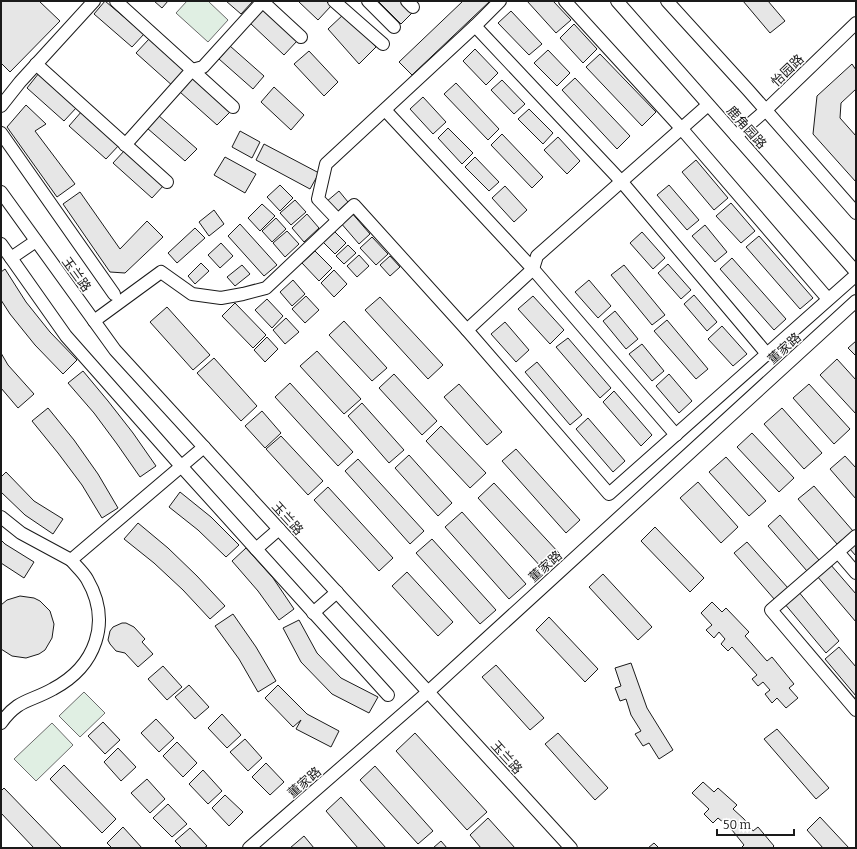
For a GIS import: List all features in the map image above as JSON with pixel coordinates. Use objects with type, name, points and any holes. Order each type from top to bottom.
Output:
[{"type":"street","points":[[1,106],[36,64],[94,1]]},
{"type":"street","points":[[116,1],[233,107]]},
{"type":"street","points":[[125,145],[192,70],[203,67],[262,1],[301,37]]},
{"type":"street","points":[[334,1],[383,44]]},
{"type":"street","points":[[368,1],[394,28]]},
{"type":"street","points":[[338,220],[318,199],[326,164],[500,1]]},
{"type":"street","points":[[565,1],[681,128],[828,299]]},
{"type":"street","name":"鹿角园路","points":[[617,1],[856,273]]},
{"type":"street","name":"鹿角园路","points":[[667,1],[766,110],[856,213]]},
{"type":"street","name":"怡园路","points":[[736,136],[766,110],[856,23]]},
{"type":"street","points":[[475,26],[621,181],[767,354]]},
{"type":"street","points":[[36,64],[167,182]]},
{"type":"street","points":[[467,330],[534,269],[537,256],[708,105]]},
{"type":"street","points":[[385,110],[534,269],[676,434]]},
{"type":"street","points":[[1,133],[114,294]]},
{"type":"street","name":"玉兰路","points":[[1,192],[115,350],[571,848]]},
{"type":"street","points":[[94,321],[161,272],[192,294],[221,298],[266,288],[354,205],[467,330],[609,494],[856,273]]},
{"type":"street","points":[[11,258],[36,241]]},
{"type":"street","points":[[1,244],[66,336],[256,550],[388,695]]},
{"type":"street","name":"董家路","points":[[249,848],[428,692],[856,301]]},
{"type":"street","points":[[71,560],[204,447]]},
{"type":"street","points":[[1,517],[21,533],[71,560],[87,579],[96,602],[99,624],[95,645],[85,664],[72,677],[53,690],[23,702],[8,713],[1,723]]},
{"type":"street","points":[[256,550],[279,529]]},
{"type":"street","points":[[856,536],[771,610],[856,710]]},
{"type":"street","points":[[838,552],[856,573]]},
{"type":"street","points":[[313,613],[337,592]]},
{"type":"green space","points":[[187,1],[208,1],[228,20],[208,42],[176,13]]},
{"type":"green space","points":[[84,692],[105,713],[80,737],[59,716]]},
{"type":"green space","points":[[52,723],[73,745],[36,781],[14,759]]},
{"type":"building","points":[[3,1],[39,1],[60,21],[10,72],[1,63],[1,3]]},
{"type":"building","points":[[105,1],[144,34],[132,47],[94,14]]},
{"type":"building","points":[[154,1],[168,1],[162,8]]},
{"type":"building","points":[[226,1],[253,1],[241,14]]},
{"type":"building","points":[[298,1],[326,1],[331,6],[318,20]]},
{"type":"building","points":[[378,1],[403,1],[413,12],[401,24]]},
{"type":"building","points":[[463,1],[490,1],[412,75],[399,62]]},
{"type":"building","points":[[527,1],[553,1],[571,20],[556,33]]},
{"type":"building","points":[[743,1],[768,1],[785,21],[770,33]]},
{"type":"building","points":[[262,9],[297,41],[284,55],[250,23]]},
{"type":"building","points":[[511,11],[542,44],[529,55],[498,23]]},
{"type":"building","points":[[345,13],[376,47],[359,64],[328,29]]},
{"type":"building","points":[[574,24],[597,49],[583,63],[560,38]]},
{"type":"building","points":[[149,39],[187,73],[174,87],[136,53]]},
{"type":"building","points":[[230,46],[264,76],[253,89],[219,59]]},
{"type":"building","points":[[475,49],[498,73],[486,85],[463,61]]},
{"type":"building","points":[[548,50],[570,73],[557,86],[534,63]]},
{"type":"building","points":[[309,51],[338,82],[324,96],[294,64]]},
{"type":"building","points":[[600,54],[656,112],[642,126],[586,67]]},
{"type":"building","points":[[852,64],[856,70],[856,89],[841,103],[840,118],[856,136],[856,182],[813,134],[817,96]]},
{"type":"building","points":[[39,73],[77,107],[64,121],[27,88]]},
{"type":"building","points":[[192,78],[230,112],[217,125],[180,92]]},
{"type":"building","points":[[575,78],[630,136],[617,149],[562,90]]},
{"type":"building","points":[[502,80],[525,104],[514,114],[491,90]]},
{"type":"building","points":[[456,83],[499,129],[488,140],[444,94]]},
{"type":"building","points":[[274,87],[304,115],[291,130],[261,102]]},
{"type":"building","points":[[423,97],[446,122],[433,134],[410,109]]},
{"type":"building","points":[[26,105],[46,124],[35,131],[75,184],[57,197],[7,127]]},
{"type":"building","points":[[529,109],[553,133],[543,144],[518,119]]},
{"type":"building","points":[[82,111],[120,144],[106,159],[69,126]]},
{"type":"building","points":[[158,115],[197,149],[185,161],[147,128]]},
{"type":"building","points":[[448,128],[473,153],[462,164],[438,138]]},
{"type":"building","points":[[240,131],[260,142],[252,158],[232,147]]},
{"type":"building","points":[[502,134],[543,177],[532,188],[491,145]]},
{"type":"building","points":[[558,137],[580,161],[567,174],[544,150]]},
{"type":"building","points":[[264,144],[319,173],[310,189],[256,160]]},
{"type":"building","points":[[125,150],[164,185],[152,198],[113,163]]},
{"type":"building","points":[[225,157],[256,174],[245,193],[214,175]]},
{"type":"building","points":[[475,157],[499,182],[489,191],[465,167]]},
{"type":"building","points":[[696,160],[728,198],[714,210],[682,172]]},
{"type":"building","points":[[280,185],[293,198],[280,211],[267,197]]},
{"type":"building","points":[[669,185],[699,220],[687,230],[657,195]]},
{"type":"building","points":[[505,186],[527,210],[514,222],[492,198]]},
{"type":"building","points":[[339,191],[348,202],[336,213],[326,202]]},
{"type":"building","points":[[80,192],[120,249],[147,221],[163,237],[125,273],[110,272],[63,204]]},
{"type":"building","points":[[295,200],[306,212],[291,225],[280,213]]},
{"type":"building","points":[[731,203],[755,231],[741,243],[716,216]]},
{"type":"building","points":[[262,204],[275,216],[260,231],[248,218]]},
{"type":"building","points":[[214,210],[224,224],[209,236],[199,222]]},
{"type":"building","points":[[351,212],[370,234],[359,244],[340,222]]},
{"type":"building","points":[[307,214],[319,228],[304,242],[292,228]]},
{"type":"building","points":[[276,218],[286,229],[272,242],[262,231]]},
{"type":"building","points":[[240,224],[277,265],[264,276],[228,236]]},
{"type":"building","points":[[705,225],[727,252],[715,262],[692,236]]},
{"type":"building","points":[[195,228],[205,238],[177,263],[168,253]]},
{"type":"building","points":[[287,231],[299,244],[285,257],[273,243]]},
{"type":"building","points":[[334,231],[346,243],[335,254],[323,242]]},
{"type":"building","points":[[642,232],[665,258],[653,269],[630,243]]},
{"type":"building","points":[[759,236],[813,298],[800,309],[746,247]]},
{"type":"building","points":[[372,237],[388,254],[376,265],[360,248]]},
{"type":"building","points":[[221,243],[233,256],[220,268],[208,255]]},
{"type":"building","points":[[348,245],[356,253],[344,264],[336,256]]},
{"type":"building","points":[[315,251],[332,268],[319,281],[302,263]]},
{"type":"building","points":[[359,255],[369,266],[357,277],[347,266]]},
{"type":"building","points":[[390,256],[400,267],[390,276],[380,265]]},
{"type":"building","points":[[732,258],[786,319],[774,330],[720,269]]},
{"type":"building","points":[[201,263],[209,271],[195,284],[188,276]]},
{"type":"building","points":[[668,264],[691,290],[681,299],[658,273]]},
{"type":"building","points":[[242,265],[250,274],[235,286],[227,277]]},
{"type":"building","points":[[624,265],[665,315],[652,325],[611,275]]},
{"type":"building","points":[[5,269],[26,302],[50,332],[77,360],[63,374],[35,345],[10,314],[1,300],[1,272]]},
{"type":"building","points":[[334,270],[347,284],[334,297],[321,283]]},
{"type":"building","points":[[293,280],[305,294],[292,306],[280,292]]},
{"type":"building","points":[[589,280],[611,306],[598,318],[575,292]]},
{"type":"building","points":[[694,295],[717,322],[707,331],[684,304]]},
{"type":"building","points":[[306,296],[319,310],[305,323],[292,309]]},
{"type":"building","points":[[533,296],[564,330],[550,344],[518,309]]},
{"type":"building","points":[[380,297],[443,365],[428,379],[365,310]]},
{"type":"building","points":[[267,299],[283,316],[272,328],[255,310]]},
{"type":"building","points":[[235,303],[266,335],[253,348],[222,316]]},
{"type":"building","points":[[167,307],[210,355],[193,370],[150,322]]},
{"type":"building","points":[[615,311],[638,339],[626,349],[603,321]]},
{"type":"building","points":[[286,318],[299,332],[285,344],[273,330]]},
{"type":"building","points":[[667,320],[708,369],[696,379],[654,331]]},
{"type":"building","points":[[344,321],[387,368],[372,381],[329,335]]},
{"type":"building","points":[[505,322],[529,350],[516,362],[491,334]]},
{"type":"building","points":[[722,326],[747,354],[733,366],[708,339]]},
{"type":"building","points":[[267,337],[278,349],[265,362],[254,350]]},
{"type":"building","points":[[568,338],[611,388],[600,398],[556,347]]},
{"type":"building","points":[[856,341],[856,356],[848,348]]},
{"type":"building","points":[[642,344],[664,371],[652,381],[629,354]]},
{"type":"building","points":[[317,351],[361,399],[344,414],[300,366]]},
{"type":"building","points":[[1,353],[8,365],[34,394],[18,408],[1,388]]},
{"type":"building","points":[[214,358],[257,406],[241,421],[197,373]]},
{"type":"building","points":[[837,359],[856,380],[856,414],[820,375]]},
{"type":"building","points":[[537,362],[582,415],[570,425],[525,372]]},
{"type":"building","points":[[83,371],[133,433],[156,466],[140,477],[94,413],[68,383]]},
{"type":"building","points":[[394,374],[437,421],[422,435],[379,388]]},
{"type":"building","points":[[669,374],[692,401],[679,413],[656,386]]},
{"type":"building","points":[[290,383],[353,452],[338,466],[275,397]]},
{"type":"building","points":[[459,384],[502,432],[487,445],[444,397]]},
{"type":"building","points":[[809,384],[850,429],[834,444],[793,398]]},
{"type":"building","points":[[614,391],[652,435],[641,446],[603,402]]},
{"type":"building","points":[[362,403],[404,450],[389,463],[348,416]]},
{"type":"building","points":[[48,408],[74,440],[98,474],[118,508],[102,518],[82,485],[32,421]]},
{"type":"building","points":[[782,408],[822,453],[804,469],[764,424]]},
{"type":"building","points":[[262,411],[281,433],[265,448],[245,426]]},
{"type":"building","points":[[588,418],[625,461],[613,472],[576,429]]},
{"type":"building","points":[[441,426],[486,473],[470,488],[426,441]]},
{"type":"building","points":[[752,433],[794,478],[779,492],[737,447]]},
{"type":"building","points":[[281,436],[323,481],[308,495],[266,449]]},
{"type":"building","points":[[516,449],[580,520],[566,533],[502,461]]},
{"type":"building","points":[[409,455],[452,503],[438,516],[395,468]]},
{"type":"building","points":[[845,456],[856,468],[856,499],[830,469]]},
{"type":"building","points":[[726,457],[766,501],[749,516],[709,472]]},
{"type":"building","points":[[358,459],[424,531],[410,544],[345,471]]},
{"type":"building","points":[[6,472],[34,501],[63,519],[53,534],[25,515],[1,492],[1,477]]},
{"type":"building","points":[[698,482],[738,527],[721,543],[680,498]]},
{"type":"building","points":[[494,483],[559,553],[542,568],[478,498]]},
{"type":"building","points":[[814,486],[853,531],[837,544],[798,499]]},
{"type":"building","points":[[328,487],[393,558],[379,571],[314,500]]},
{"type":"building","points":[[180,492],[211,517],[239,545],[226,557],[198,530],[169,507]]},
{"type":"building","points":[[462,512],[526,584],[509,599],[445,527]]},
{"type":"building","points":[[780,515],[819,560],[807,571],[768,526]]},
{"type":"building","points":[[138,523],[168,548],[225,606],[210,619],[183,590],[154,563],[124,539]]},
{"type":"building","points":[[655,527],[704,578],[690,592],[641,541]]},
{"type":"building","points":[[432,539],[496,610],[480,624],[416,553]]},
{"type":"building","points":[[1,540],[34,562],[24,578],[1,563]]},
{"type":"building","points":[[856,541],[856,556],[849,548]]},
{"type":"building","points":[[747,542],[788,588],[775,600],[734,553]]},
{"type":"building","points":[[246,548],[273,578],[294,609],[279,620],[258,591],[232,561]]},
{"type":"building","points":[[830,564],[856,594],[856,622],[817,576]]},
{"type":"building","points":[[407,572],[453,622],[438,636],[392,586]]},
{"type":"building","points":[[603,574],[652,627],[638,640],[589,587]]},
{"type":"building","points":[[798,591],[839,641],[826,653],[784,603]]},
{"type":"building","points":[[20,596],[34,598],[40,601],[50,611],[54,624],[52,638],[45,650],[39,654],[26,658],[12,656],[1,649],[1,605],[7,600]]},
{"type":"building","points":[[712,602],[722,612],[726,608],[749,632],[745,636],[767,661],[772,657],[794,684],[789,688],[798,698],[786,708],[777,698],[772,703],[765,694],[770,690],[763,682],[758,686],[752,679],[757,675],[732,647],[728,651],[721,644],[725,639],[719,632],[714,638],[706,630],[712,625],[701,613]]},
{"type":"building","points":[[233,614],[256,647],[276,681],[258,692],[239,659],[215,626]]},
{"type":"building","points":[[549,617],[598,669],[585,682],[536,630]]},
{"type":"building","points":[[299,620],[317,653],[341,678],[378,697],[369,713],[332,694],[301,662],[283,628]]},
{"type":"building","points":[[126,623],[134,627],[145,639],[142,642],[153,654],[138,667],[125,653],[116,651],[108,640],[110,631],[113,627]]},
{"type":"building","points":[[839,647],[856,667],[856,696],[825,659]]},
{"type":"building","points":[[631,663],[647,708],[673,750],[659,759],[649,743],[643,746],[635,734],[641,731],[631,715],[626,699],[620,701],[615,688],[621,686],[615,668]]},
{"type":"building","points":[[496,665],[544,718],[530,730],[482,677]]},
{"type":"building","points":[[163,666],[182,687],[167,700],[148,679]]},
{"type":"building","points":[[189,685],[209,707],[195,719],[175,697]]},
{"type":"building","points":[[278,685],[307,714],[339,731],[331,747],[296,729],[301,720],[293,727],[265,698]]},
{"type":"building","points":[[222,714],[241,735],[227,748],[208,728]]},
{"type":"building","points":[[156,719],[174,738],[159,752],[141,733]]},
{"type":"building","points":[[103,722],[120,740],[105,754],[88,736]]},
{"type":"building","points":[[777,729],[829,788],[816,799],[764,739]]},
{"type":"building","points":[[415,733],[487,812],[467,830],[396,751]]},
{"type":"building","points":[[558,733],[608,788],[595,800],[545,744]]},
{"type":"building","points":[[245,739],[262,758],[248,771],[230,752]]},
{"type":"building","points":[[177,742],[197,763],[183,777],[163,756]]},
{"type":"building","points":[[118,748],[136,767],[121,781],[104,762]]},
{"type":"building","points":[[266,763],[284,782],[270,795],[252,777]]},
{"type":"building","points":[[64,765],[116,819],[102,833],[50,779]]},
{"type":"building","points":[[375,766],[433,831],[418,844],[360,780]]},
{"type":"building","points":[[203,770],[222,791],[208,804],[189,784]]},
{"type":"building","points":[[147,779],[165,799],[150,813],[131,793]]},
{"type":"building","points":[[703,782],[714,792],[718,788],[737,805],[733,809],[744,819],[753,831],[758,827],[774,846],[772,848],[741,848],[744,845],[732,830],[718,818],[713,823],[704,814],[709,809],[692,793]]},
{"type":"building","points":[[4,788],[62,848],[34,848],[1,813],[1,791]]},
{"type":"building","points":[[225,795],[243,812],[229,826],[212,808]]},
{"type":"building","points":[[341,797],[386,848],[358,848],[326,811]]},
{"type":"building","points":[[168,804],[187,824],[172,837],[153,818]]},
{"type":"building","points":[[820,817],[849,848],[823,848],[807,830]]},
{"type":"building","points":[[488,818],[515,848],[481,848],[470,835]]},
{"type":"building","points":[[123,827],[142,848],[112,848],[107,843]]},
{"type":"building","points":[[190,828],[207,846],[204,848],[182,848],[175,841]]},
{"type":"building","points":[[304,836],[314,848],[290,848]]},
{"type":"building","points":[[441,841],[447,848],[433,848]]},
{"type":"building","points":[[654,843],[659,848],[648,848]]}]
